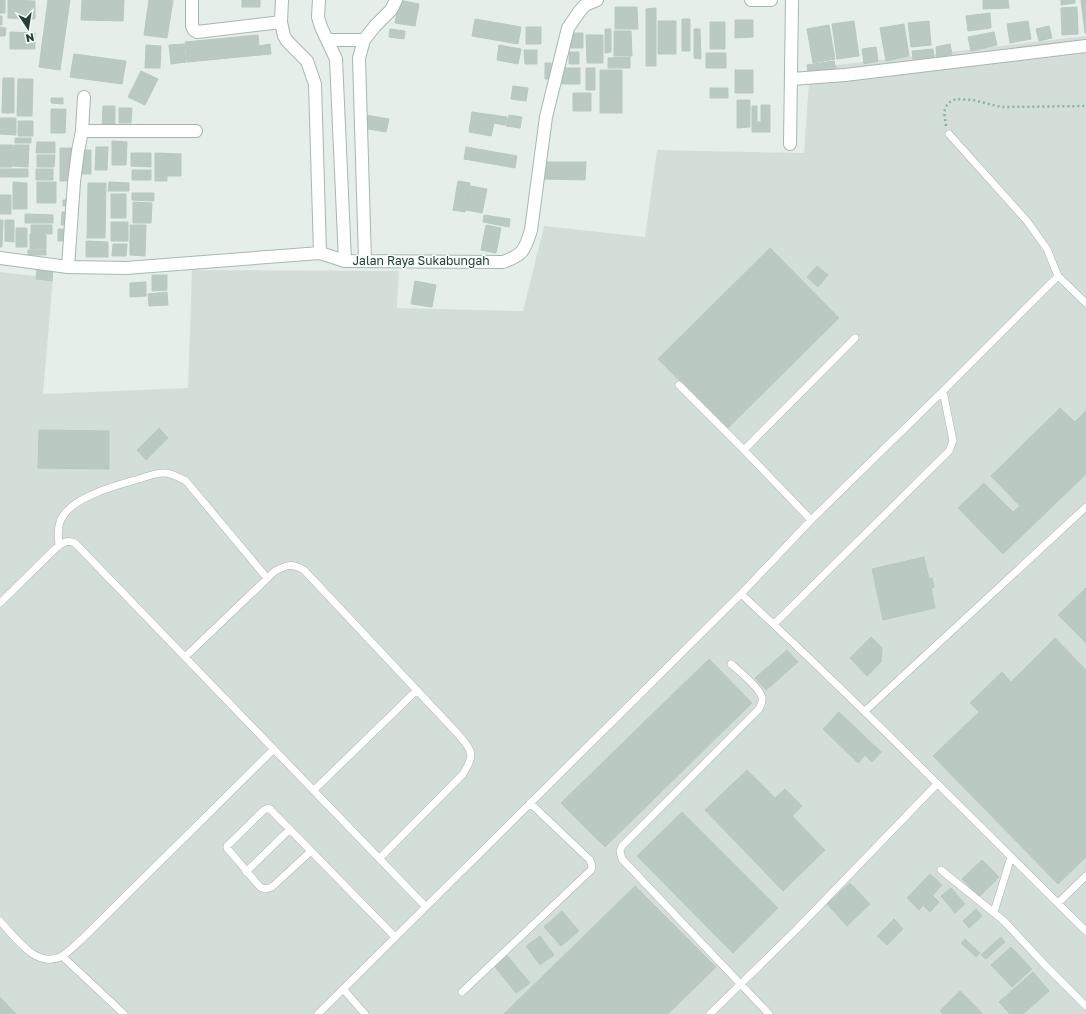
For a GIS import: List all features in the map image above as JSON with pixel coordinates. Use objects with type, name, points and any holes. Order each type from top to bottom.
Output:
[{"type":"street","points":[[192,0],[192,26],[197,32],[281,22]]},
{"type":"street","points":[[282,0],[281,22],[284,36],[287,42],[307,60],[315,84],[320,253]]},
{"type":"street","points":[[319,0],[318,17],[336,59],[345,261]]},
{"type":"street","points":[[365,261],[359,58],[364,40],[391,10],[396,0]]},
{"type":"street","name":"Jalan Raya Sukabungah","points":[[0,258],[68,267],[126,268],[320,253],[345,261],[503,262],[516,257],[526,246],[531,230],[546,117],[568,28],[585,5],[597,0]]},
{"type":"street","points":[[751,0],[771,0]]},
{"type":"street","points":[[790,144],[792,0]]},
{"type":"street","points":[[328,40],[364,40]]},
{"type":"street","points":[[792,78],[845,75],[1086,46]]},
{"type":"street","points":[[68,267],[74,182],[82,131],[84,97]]},
{"type":"street","points":[[82,131],[196,131]]},
{"type":"lane","points":[[949,134],[1027,221],[1046,249],[1058,276],[1086,303]]},
{"type":"lane","points":[[318,1014],[741,594],[811,520],[1058,276]]},
{"type":"lane","points":[[744,450],[855,338]]},
{"type":"lane","points":[[679,385],[811,520]]},
{"type":"lane","points":[[774,624],[949,451],[954,441],[943,391]]},
{"type":"lane","points":[[59,546],[58,533],[60,523],[69,508],[109,488],[156,474],[166,473],[178,477],[189,484],[267,578]]},
{"type":"lane","points":[[865,711],[1086,507]]},
{"type":"lane","points":[[0,603],[59,546],[70,540],[75,543],[426,907]]},
{"type":"lane","points":[[185,657],[267,578],[283,566],[290,564],[304,570],[457,733],[468,747],[471,757],[470,762],[463,774],[380,858]]},
{"type":"lane","points":[[741,594],[865,711],[1086,931]]},
{"type":"lane","points":[[731,664],[759,691],[762,697],[762,703],[759,709],[622,846],[620,851],[622,859],[769,1014]]},
{"type":"lane","points":[[314,790],[417,690]]},
{"type":"lane","points":[[0,921],[36,956],[51,960],[62,956],[81,940],[274,749]]},
{"type":"lane","points":[[710,1014],[796,930],[937,784]]},
{"type":"lane","points":[[462,992],[591,870],[592,866],[590,860],[530,804]]},
{"type":"lane","points":[[311,851],[268,889],[260,887],[228,851],[227,846],[268,808],[271,809],[395,937]]},
{"type":"lane","points":[[246,872],[290,829]]},
{"type":"lane","points":[[994,912],[1011,856]]},
{"type":"lane","points":[[941,870],[1004,921],[1055,976],[1086,1006]]},
{"type":"lane","points":[[1058,903],[1086,876]]},
{"type":"lane","points":[[62,956],[124,1014]]},
{"type":"lane","points":[[343,989],[365,1014]]},
{"type":"path","points":[[949,134],[944,120],[944,112],[947,105],[957,99],[972,100],[1001,106],[1086,106]]},
{"type":"shaded area","points":[[1086,36],[1086,1014],[0,1014],[0,272],[53,278],[43,394],[188,388],[192,270],[399,271],[397,308],[523,311],[544,226],[645,237],[657,150],[804,153],[810,68]]},
{"type":"building","points":[[0,0],[5,0],[5,13],[0,13]]},
{"type":"building","points":[[8,0],[35,1],[35,19],[8,18]]},
{"type":"building","points":[[48,0],[70,0],[60,70],[39,67]]},
{"type":"building","points":[[82,0],[124,0],[123,21],[81,20]]},
{"type":"building","points":[[149,0],[173,0],[167,38],[144,35]]},
{"type":"building","points":[[242,0],[260,0],[260,7],[242,7]]},
{"type":"building","points":[[399,0],[419,4],[415,26],[395,23]]},
{"type":"building","points":[[983,0],[1008,0],[1009,8],[983,9]]},
{"type":"building","points":[[1061,0],[1075,0],[1075,3],[1061,5]]},
{"type":"building","points":[[1081,0],[1086,0],[1086,33],[1085,33]]},
{"type":"building","points":[[615,7],[637,7],[638,29],[615,29]]},
{"type":"building","points":[[1077,7],[1078,34],[1062,35],[1061,8]]},
{"type":"building","points":[[656,8],[656,66],[646,66],[646,9]]},
{"type":"building","points":[[990,13],[991,28],[968,31],[966,16]]},
{"type":"building","points":[[0,16],[2,16],[2,25],[0,25]]},
{"type":"building","points":[[475,19],[521,27],[518,44],[472,36]]},
{"type":"building","points":[[682,19],[690,19],[690,51],[682,51]]},
{"type":"building","points":[[735,20],[753,20],[753,37],[735,38]]},
{"type":"building","points":[[658,21],[676,21],[676,54],[658,54]]},
{"type":"building","points":[[854,21],[859,56],[837,59],[832,24]]},
{"type":"building","points":[[929,21],[931,45],[911,47],[908,23]]},
{"type":"building","points":[[1028,21],[1031,39],[1010,43],[1007,24]]},
{"type":"building","points":[[710,22],[725,22],[725,49],[710,49]]},
{"type":"building","points":[[904,24],[909,56],[886,61],[880,28]]},
{"type":"building","points":[[829,25],[835,59],[813,63],[807,29]]},
{"type":"building","points":[[1049,26],[1052,38],[1039,41],[1036,29]]},
{"type":"building","points":[[0,27],[6,28],[5,36],[0,36]]},
{"type":"building","points":[[526,27],[541,27],[541,44],[526,44]]},
{"type":"building","points":[[390,29],[405,31],[404,39],[389,37]]},
{"type":"building","points":[[605,29],[611,29],[611,52],[605,53]]},
{"type":"building","points":[[694,29],[700,29],[701,59],[694,58]]},
{"type":"building","points":[[614,31],[631,31],[632,56],[614,56]]},
{"type":"building","points":[[10,32],[35,33],[35,49],[10,49]]},
{"type":"building","points":[[994,32],[997,45],[971,51],[968,37]]},
{"type":"building","points":[[567,33],[583,33],[583,48],[568,48]]},
{"type":"building","points":[[258,35],[260,55],[187,62],[185,42]]},
{"type":"building","points":[[586,35],[603,35],[603,63],[587,63]]},
{"type":"building","points":[[184,44],[186,62],[171,64],[169,45]]},
{"type":"building","points":[[270,44],[271,54],[260,55],[259,46]]},
{"type":"building","points":[[950,44],[952,54],[937,57],[936,47]]},
{"type":"building","points":[[146,45],[161,46],[160,68],[145,68]]},
{"type":"building","points":[[499,45],[521,49],[518,64],[497,60]]},
{"type":"building","points":[[876,47],[878,61],[864,64],[862,49]]},
{"type":"building","points":[[933,49],[934,57],[913,59],[912,51]]},
{"type":"building","points":[[524,50],[537,50],[537,64],[525,64]]},
{"type":"building","points":[[569,52],[579,52],[579,64],[569,64]]},
{"type":"building","points":[[706,53],[726,53],[726,68],[706,68]]},
{"type":"building","points":[[74,54],[126,61],[122,84],[70,77]]},
{"type":"building","points":[[630,57],[630,68],[608,68],[608,58]]},
{"type":"building","points":[[834,61],[836,69],[808,74],[807,65]]},
{"type":"building","points":[[545,63],[551,63],[551,79],[545,79]]},
{"type":"building","points":[[562,68],[580,68],[580,84],[562,84]]},
{"type":"building","points":[[586,68],[595,68],[595,90],[586,90]]},
{"type":"building","points":[[600,70],[622,70],[622,113],[600,113]]},
{"type":"building","points":[[735,70],[753,70],[753,93],[735,93]]},
{"type":"building","points":[[141,71],[158,79],[145,105],[128,97]]},
{"type":"building","points":[[3,78],[14,78],[14,113],[2,113]]},
{"type":"building","points":[[18,79],[33,79],[32,116],[17,116]]},
{"type":"building","points":[[513,86],[528,88],[526,101],[511,99]]},
{"type":"building","points":[[710,88],[728,88],[728,98],[710,98]]},
{"type":"building","points":[[573,93],[591,93],[591,111],[573,111]]},
{"type":"building","points":[[51,98],[63,98],[63,104],[51,103]]},
{"type":"building","points":[[737,100],[750,100],[750,127],[737,128]]},
{"type":"building","points":[[761,105],[770,105],[770,132],[752,132],[752,106],[757,106],[757,122],[761,122]]},
{"type":"building","points":[[103,106],[115,106],[115,127],[102,127]]},
{"type":"building","points":[[119,108],[132,108],[131,123],[119,123]]},
{"type":"building","points":[[51,109],[66,109],[65,133],[51,133]]},
{"type":"building","points":[[472,112],[507,117],[505,125],[494,123],[491,136],[469,132]]},
{"type":"building","points":[[365,115],[389,119],[386,132],[363,128]]},
{"type":"building","points":[[509,115],[522,117],[520,128],[506,126]]},
{"type":"building","points":[[0,118],[16,118],[16,135],[0,134]]},
{"type":"building","points":[[18,121],[33,121],[33,136],[18,136]]},
{"type":"building","points":[[15,138],[31,138],[31,143],[15,143]]},
{"type":"building","points":[[112,141],[127,142],[126,165],[112,165]]},
{"type":"building","points":[[37,142],[55,142],[55,153],[36,153]]},
{"type":"building","points":[[0,145],[13,145],[12,167],[0,167]]},
{"type":"building","points":[[14,145],[29,145],[28,167],[13,166]]},
{"type":"building","points":[[96,147],[108,147],[107,170],[95,170]]},
{"type":"building","points":[[466,147],[517,156],[515,168],[464,159]]},
{"type":"building","points":[[60,148],[72,148],[71,181],[60,181]]},
{"type":"building","points":[[80,150],[91,150],[91,174],[80,174]]},
{"type":"building","points":[[131,153],[151,153],[151,167],[131,166]]},
{"type":"building","points":[[155,153],[181,154],[181,176],[167,176],[167,181],[155,181]]},
{"type":"building","points":[[37,155],[55,155],[54,167],[37,167]]},
{"type":"building","points":[[545,162],[586,162],[585,180],[544,179]]},
{"type":"building","points":[[0,169],[28,169],[28,177],[0,177]]},
{"type":"building","points":[[36,169],[53,169],[53,180],[36,180]]},
{"type":"building","points":[[132,170],[151,170],[151,180],[132,180]]},
{"type":"building","points":[[458,181],[470,183],[465,212],[453,210]]},
{"type":"building","points":[[13,182],[27,183],[27,209],[13,209]]},
{"type":"building","points":[[37,182],[56,182],[56,203],[37,203]]},
{"type":"building","points":[[109,182],[129,183],[129,191],[108,191]]},
{"type":"building","points":[[88,183],[106,183],[105,238],[87,238]]},
{"type":"building","points":[[470,186],[487,189],[482,213],[466,210]]},
{"type":"building","points":[[132,193],[154,193],[154,201],[132,200]]},
{"type":"building","points":[[111,194],[126,194],[126,218],[111,218]]},
{"type":"building","points":[[0,195],[11,195],[11,214],[0,214]]},
{"type":"building","points":[[63,200],[71,200],[71,206],[63,206]]},
{"type":"building","points":[[133,202],[152,203],[151,223],[133,223]]},
{"type":"building","points":[[62,212],[71,212],[71,225],[61,225]]},
{"type":"building","points":[[25,214],[53,215],[53,223],[25,223]]},
{"type":"building","points":[[484,215],[510,219],[509,227],[483,222]]},
{"type":"building","points":[[0,220],[3,220],[2,247],[0,247]]},
{"type":"building","points":[[5,220],[14,220],[14,242],[5,241]]},
{"type":"building","points":[[111,222],[128,222],[128,241],[111,241]]},
{"type":"building","points":[[31,225],[52,225],[52,234],[31,234]]},
{"type":"building","points":[[130,225],[146,225],[145,256],[130,255]]},
{"type":"building","points":[[486,225],[501,228],[496,253],[481,250]]},
{"type":"building","points":[[16,228],[27,228],[27,247],[16,247]]},
{"type":"building","points":[[58,229],[67,229],[67,241],[58,241]]},
{"type":"building","points":[[30,234],[46,235],[46,249],[30,249]]},
{"type":"building","points":[[86,241],[108,242],[108,257],[86,257]]},
{"type":"building","points":[[113,244],[127,244],[126,256],[112,256]]},
{"type":"building","points":[[770,248],[839,318],[727,429],[658,359]]},
{"type":"building","points":[[28,250],[46,250],[46,255],[28,255]]},
{"type":"building","points":[[817,266],[828,275],[818,287],[807,277]]},
{"type":"building","points":[[37,268],[53,270],[52,281],[36,279]]},
{"type":"building","points":[[152,275],[167,275],[167,290],[152,291]]},
{"type":"building","points":[[415,281],[436,285],[432,307],[411,304]]},
{"type":"building","points":[[146,282],[146,296],[130,297],[130,283]]},
{"type":"building","points":[[167,292],[168,305],[149,306],[148,294]]},
{"type":"building","points":[[1060,408],[1075,422],[1086,411],[1086,474],[1003,554],[958,508],[984,483],[1013,512],[1020,506],[991,476]]},
{"type":"building","points":[[159,428],[168,438],[146,460],[137,450]]},
{"type":"building","points":[[39,430],[109,431],[109,469],[38,468]]},
{"type":"building","points":[[924,557],[929,579],[932,578],[934,587],[931,588],[935,608],[883,620],[872,569]]},
{"type":"building","points":[[1086,588],[1086,643],[1058,615]]},
{"type":"building","points":[[871,637],[882,648],[881,662],[867,676],[850,658]]},
{"type":"building","points":[[1055,638],[1086,670],[1086,773],[1016,841],[933,756],[979,712],[970,703],[1002,672],[1011,682]]},
{"type":"building","points":[[787,650],[798,662],[766,690],[755,678]]},
{"type":"building","points":[[709,659],[752,703],[605,847],[561,803]]},
{"type":"building","points":[[839,712],[881,752],[872,762],[865,755],[858,763],[823,729]]},
{"type":"building","points":[[747,770],[775,798],[785,789],[802,806],[792,816],[825,850],[783,891],[705,810]]},
{"type":"building","points":[[1086,773],[1086,857],[1058,884],[1016,841]]},
{"type":"building","points":[[682,812],[778,908],[733,953],[637,856]]},
{"type":"building","points":[[982,860],[999,877],[979,897],[962,879]]},
{"type":"building","points":[[930,874],[942,885],[919,910],[907,898]]},
{"type":"building","points":[[850,883],[870,904],[847,926],[827,904]]},
{"type":"building","points":[[635,886],[716,967],[668,1014],[504,1014]]},
{"type":"building","points":[[951,888],[965,904],[955,913],[941,896]]},
{"type":"building","points":[[933,896],[939,902],[930,912],[924,906]]},
{"type":"building","points":[[976,909],[982,916],[969,928],[963,921]]},
{"type":"building","points":[[562,911],[579,931],[561,946],[544,927]]},
{"type":"building","points":[[894,919],[903,929],[887,945],[877,936]]},
{"type":"building","points":[[540,936],[554,955],[540,965],[526,946]]},
{"type":"building","points":[[1001,937],[1005,942],[986,959],[981,955]]},
{"type":"building","points":[[965,939],[980,953],[976,957],[961,943]]},
{"type":"building","points":[[1011,947],[1032,969],[1012,987],[991,965]]},
{"type":"building","points":[[506,954],[530,983],[516,993],[495,967]]},
{"type":"building","points":[[1033,972],[1049,991],[1040,999],[1024,980]]},
{"type":"building","points":[[1024,980],[1040,999],[1023,1014],[1010,1014],[999,1002]]},
{"type":"building","points":[[960,991],[983,1014],[943,1014],[940,1011]]},
{"type":"building","points":[[0,997],[16,1014],[0,1014]]}]
